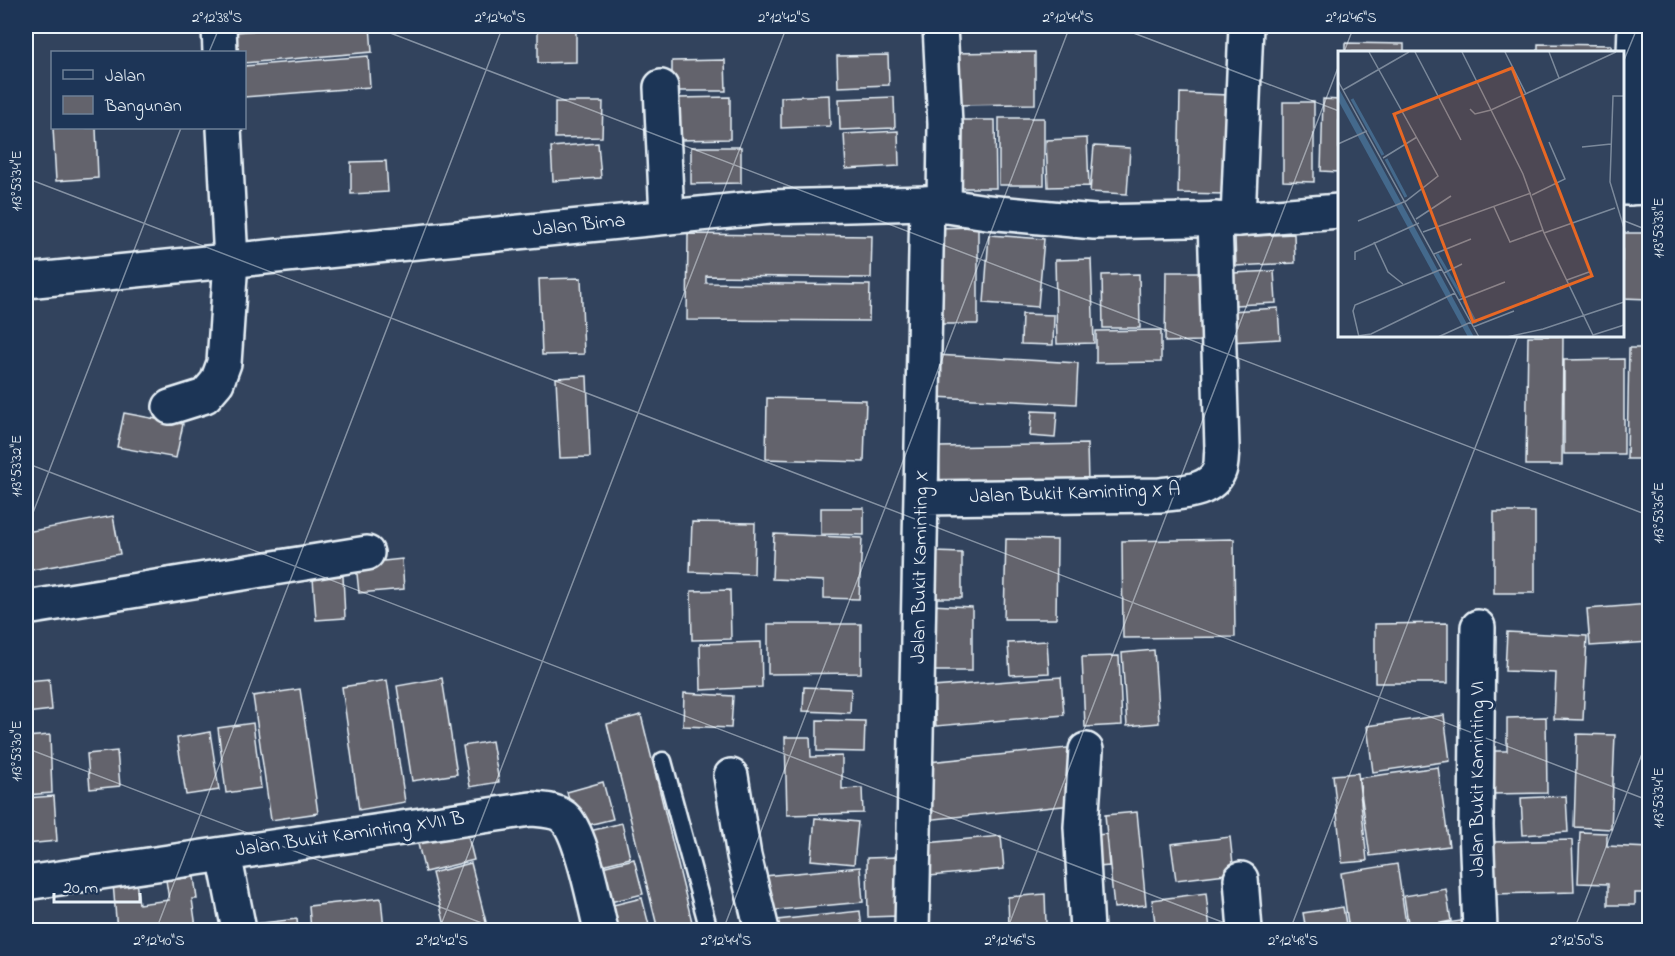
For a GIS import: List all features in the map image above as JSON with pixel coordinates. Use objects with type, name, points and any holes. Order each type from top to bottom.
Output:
[{"type":"street","points":[[219,26],[220,51]]},
{"type":"street","name":"Jalan Bukit Kaminting X","points":[[912,930],[922,498],[935,204],[945,124],[940,26]]},
{"type":"street","name":"Jalan Bukit Kaminting X A","points":[[922,498],[1160,495],[1197,489],[1212,482],[1220,471],[1227,219],[1246,26]]},
{"type":"street","points":[[1634,188],[1635,26]]},
{"type":"street","points":[[661,87],[667,218]]},
{"type":"street","points":[[170,407],[205,396],[217,382],[224,363],[231,261],[224,129]]},
{"type":"street","name":"Jalan Bima","points":[[26,281],[770,207],[935,204],[987,212],[1094,222],[1227,219],[1338,211]]},
{"type":"street","points":[[26,608],[367,553]]},
{"type":"street","name":"Jalan Bukit Kaminting VI","points":[[1478,627],[1476,826],[1480,930]]},
{"type":"street","points":[[1086,750],[1081,827],[1087,930]]},
{"type":"street","points":[[731,776],[744,856],[762,930]]},
{"type":"street","name":"Jalan Bukit Kaminting XVII B","points":[[26,883],[531,809],[554,812],[566,818],[576,834],[601,930]]},
{"type":"street","points":[[224,854],[239,930]]},
{"type":"street","points":[[1241,879],[1245,930]]},
{"type":"lane","points":[[663,761],[709,930]]},
{"type":"building","points":[[309,26],[370,26],[372,52],[246,63],[246,51],[238,51],[236,32]]},
{"type":"building","points":[[538,26],[576,26],[576,62],[538,63]]},
{"type":"building","points":[[817,26],[863,26],[863,29],[817,31]]},
{"type":"building","points":[[1345,43],[1404,44],[1404,51],[1345,51]]},
{"type":"building","points":[[1538,44],[1611,45],[1611,51],[1538,51]]},
{"type":"building","points":[[1035,52],[1035,104],[950,105],[949,53]]},
{"type":"building","points":[[888,55],[889,85],[838,87],[837,56]]},
{"type":"building","points":[[368,56],[370,87],[246,97],[246,66]]},
{"type":"building","points":[[725,60],[726,91],[672,91],[672,61]]},
{"type":"building","points":[[1180,93],[1228,95],[1225,194],[1178,193]]},
{"type":"building","points":[[829,95],[830,126],[781,128],[781,97]]},
{"type":"building","points":[[730,97],[730,139],[679,140],[678,98]]},
{"type":"building","points":[[894,97],[895,128],[840,130],[839,99]]},
{"type":"building","points":[[1323,99],[1338,100],[1338,172],[1321,171]]},
{"type":"building","points":[[555,102],[603,102],[602,137],[555,138]]},
{"type":"building","points":[[1283,102],[1314,102],[1314,182],[1283,181]]},
{"type":"building","points":[[999,118],[1044,118],[1044,185],[999,185]]},
{"type":"building","points":[[950,120],[995,120],[996,188],[950,188]]},
{"type":"building","points":[[53,129],[96,129],[98,178],[56,181]]},
{"type":"building","points":[[898,131],[899,166],[846,169],[844,134]]},
{"type":"building","points":[[1087,138],[1089,186],[1048,187],[1046,140]]},
{"type":"building","points":[[598,143],[601,178],[553,181],[551,147]]},
{"type":"building","points":[[1094,146],[1130,148],[1127,194],[1090,192]]},
{"type":"building","points":[[691,147],[741,147],[741,183],[691,184]]},
{"type":"building","points":[[386,161],[388,192],[351,194],[351,162]]},
{"type":"building","points":[[978,227],[978,324],[934,324],[934,228]]},
{"type":"building","points":[[1624,233],[1650,233],[1650,299],[1624,298]]},
{"type":"building","points":[[688,234],[872,236],[871,278],[706,276],[706,283],[870,285],[869,321],[687,320]]},
{"type":"building","points":[[1294,234],[1295,263],[1236,266],[1235,237]]},
{"type":"building","points":[[989,235],[1044,239],[1038,307],[984,303]]},
{"type":"building","points":[[1091,259],[1094,343],[1057,344],[1055,260]]},
{"type":"building","points":[[1274,271],[1276,303],[1235,305],[1233,273]]},
{"type":"building","points":[[1166,272],[1201,272],[1201,341],[1165,342]]},
{"type":"building","points":[[1139,274],[1140,328],[1103,328],[1102,275]]},
{"type":"building","points":[[581,278],[584,354],[542,355],[539,279]]},
{"type":"building","points":[[1278,308],[1280,339],[1231,342],[1230,311]]},
{"type":"building","points":[[1022,314],[1054,315],[1053,345],[1021,344]]},
{"type":"building","points":[[1161,330],[1161,362],[1096,363],[1096,331]]},
{"type":"building","points":[[1528,338],[1563,338],[1562,465],[1526,465]]},
{"type":"building","points":[[1629,348],[1650,348],[1650,459],[1627,459]]},
{"type":"building","points":[[936,355],[1078,363],[1076,404],[934,397]]},
{"type":"building","points":[[1624,359],[1624,454],[1564,454],[1564,360]]},
{"type":"building","points":[[587,376],[590,457],[560,458],[556,378]]},
{"type":"building","points":[[767,398],[866,400],[864,462],[766,459]]},
{"type":"building","points":[[1032,411],[1057,412],[1055,438],[1030,436]]},
{"type":"building","points":[[124,413],[183,424],[176,458],[117,447]]},
{"type":"building","points":[[1087,444],[1088,484],[940,487],[939,447]]},
{"type":"building","points":[[821,508],[864,508],[864,535],[821,534]]},
{"type":"building","points":[[1494,512],[1535,512],[1535,593],[1494,593]]},
{"type":"building","points":[[113,516],[120,554],[26,571],[26,532]]},
{"type":"building","points":[[692,522],[755,523],[754,574],[690,572]]},
{"type":"building","points":[[774,534],[862,538],[859,599],[824,598],[824,581],[772,579]]},
{"type":"building","points":[[1006,539],[1057,540],[1056,619],[1004,619]]},
{"type":"building","points":[[1234,539],[1235,637],[1123,638],[1122,541]]},
{"type":"building","points":[[935,552],[962,553],[962,598],[934,598]]},
{"type":"building","points":[[402,559],[404,589],[359,593],[356,564]]},
{"type":"building","points":[[343,576],[345,618],[316,620],[313,578]]},
{"type":"building","points":[[730,590],[731,639],[692,640],[691,591]]},
{"type":"building","points":[[1650,604],[1650,642],[1590,646],[1587,609]]},
{"type":"building","points":[[930,605],[972,607],[972,671],[926,671]]},
{"type":"building","points":[[1448,623],[1448,683],[1375,683],[1375,624]]},
{"type":"building","points":[[768,624],[861,624],[861,673],[768,674]]},
{"type":"building","points":[[1507,632],[1587,636],[1583,720],[1554,719],[1556,673],[1505,671]]},
{"type":"building","points":[[1047,641],[1049,673],[1010,675],[1008,643]]},
{"type":"building","points":[[761,642],[762,687],[701,690],[700,644]]},
{"type":"building","points":[[1154,650],[1159,723],[1127,726],[1122,653]]},
{"type":"building","points":[[1119,656],[1122,725],[1085,727],[1082,657]]},
{"type":"building","points":[[1061,677],[1064,715],[936,726],[933,687]]},
{"type":"building","points":[[442,678],[457,774],[412,781],[397,686]]},
{"type":"building","points":[[49,679],[52,710],[26,713],[26,681]]},
{"type":"building","points":[[387,680],[405,802],[359,810],[342,687]]},
{"type":"building","points":[[804,687],[851,689],[850,713],[803,711]]},
{"type":"building","points":[[300,689],[318,813],[271,820],[253,696]]},
{"type":"building","points":[[684,693],[733,696],[731,728],[683,726]]},
{"type":"building","points":[[641,715],[694,930],[658,930],[607,724]]},
{"type":"building","points":[[1444,715],[1450,761],[1373,772],[1367,726]]},
{"type":"building","points":[[1546,717],[1547,793],[1492,794],[1491,751],[1507,751],[1507,718]]},
{"type":"building","points":[[817,720],[865,721],[864,752],[817,751]]},
{"type":"building","points":[[253,723],[261,788],[226,793],[218,728]]},
{"type":"building","points":[[210,732],[219,790],[186,795],[177,738]]},
{"type":"building","points":[[1577,734],[1615,735],[1611,829],[1574,827]]},
{"type":"building","points":[[50,735],[52,793],[26,795],[26,737]]},
{"type":"building","points":[[785,737],[810,737],[811,757],[842,756],[842,789],[862,788],[863,813],[787,815]]},
{"type":"building","points":[[492,741],[499,782],[470,787],[463,746]]},
{"type":"building","points":[[1077,747],[1082,804],[925,820],[919,763]]},
{"type":"building","points":[[117,751],[120,786],[90,789],[87,754]]},
{"type":"building","points":[[1438,767],[1449,846],[1370,856],[1359,778]]},
{"type":"building","points":[[1358,773],[1367,861],[1342,863],[1333,775]]},
{"type":"building","points":[[603,782],[613,819],[576,828],[567,792]]},
{"type":"building","points":[[54,796],[57,841],[26,844],[26,798]]},
{"type":"building","points":[[1566,796],[1568,832],[1523,835],[1521,798]]},
{"type":"building","points":[[1137,812],[1146,905],[1114,908],[1105,815]]},
{"type":"building","points":[[815,818],[858,822],[854,864],[811,860]]},
{"type":"building","points":[[622,823],[630,858],[590,868],[582,833]]},
{"type":"building","points":[[465,824],[474,860],[425,872],[416,836]]},
{"type":"building","points":[[1580,832],[1607,833],[1607,846],[1650,848],[1650,893],[1635,893],[1635,905],[1608,905],[1608,884],[1578,883]]},
{"type":"building","points":[[1106,834],[1109,866],[1087,868],[1085,836]]},
{"type":"building","points":[[1001,836],[1004,869],[930,876],[926,843]]},
{"type":"building","points":[[1230,837],[1234,873],[1176,880],[1171,844]]},
{"type":"building","points":[[1572,840],[1574,892],[1494,894],[1492,842]]},
{"type":"building","points":[[897,857],[898,916],[868,917],[867,858]]},
{"type":"building","points":[[634,859],[643,894],[602,904],[594,869]]},
{"type":"building","points":[[471,863],[488,930],[446,930],[432,873]]},
{"type":"building","points":[[1397,864],[1407,930],[1349,930],[1341,873]]},
{"type":"building","points":[[860,867],[863,902],[767,911],[764,876]]},
{"type":"building","points":[[194,877],[197,899],[192,899],[196,927],[167,930],[117,930],[113,883],[136,881],[139,904],[169,900],[166,880]]},
{"type":"building","points":[[1446,889],[1451,921],[1409,929],[1404,896]]},
{"type":"building","points":[[1206,893],[1210,930],[1156,930],[1152,900]]},
{"type":"building","points":[[1045,894],[1046,924],[1009,926],[1008,897]]},
{"type":"building","points":[[381,898],[384,930],[311,930],[309,906]]},
{"type":"building","points":[[642,898],[650,929],[606,930],[601,908]]},
{"type":"building","points":[[1343,907],[1347,930],[1306,930],[1303,913]]},
{"type":"building","points":[[860,911],[862,930],[778,930],[777,920]]},
{"type":"building","points":[[297,919],[298,930],[255,930],[254,924]]},
{"type":"building","points":[[1467,920],[1468,930],[1409,930],[1409,929]]}]
